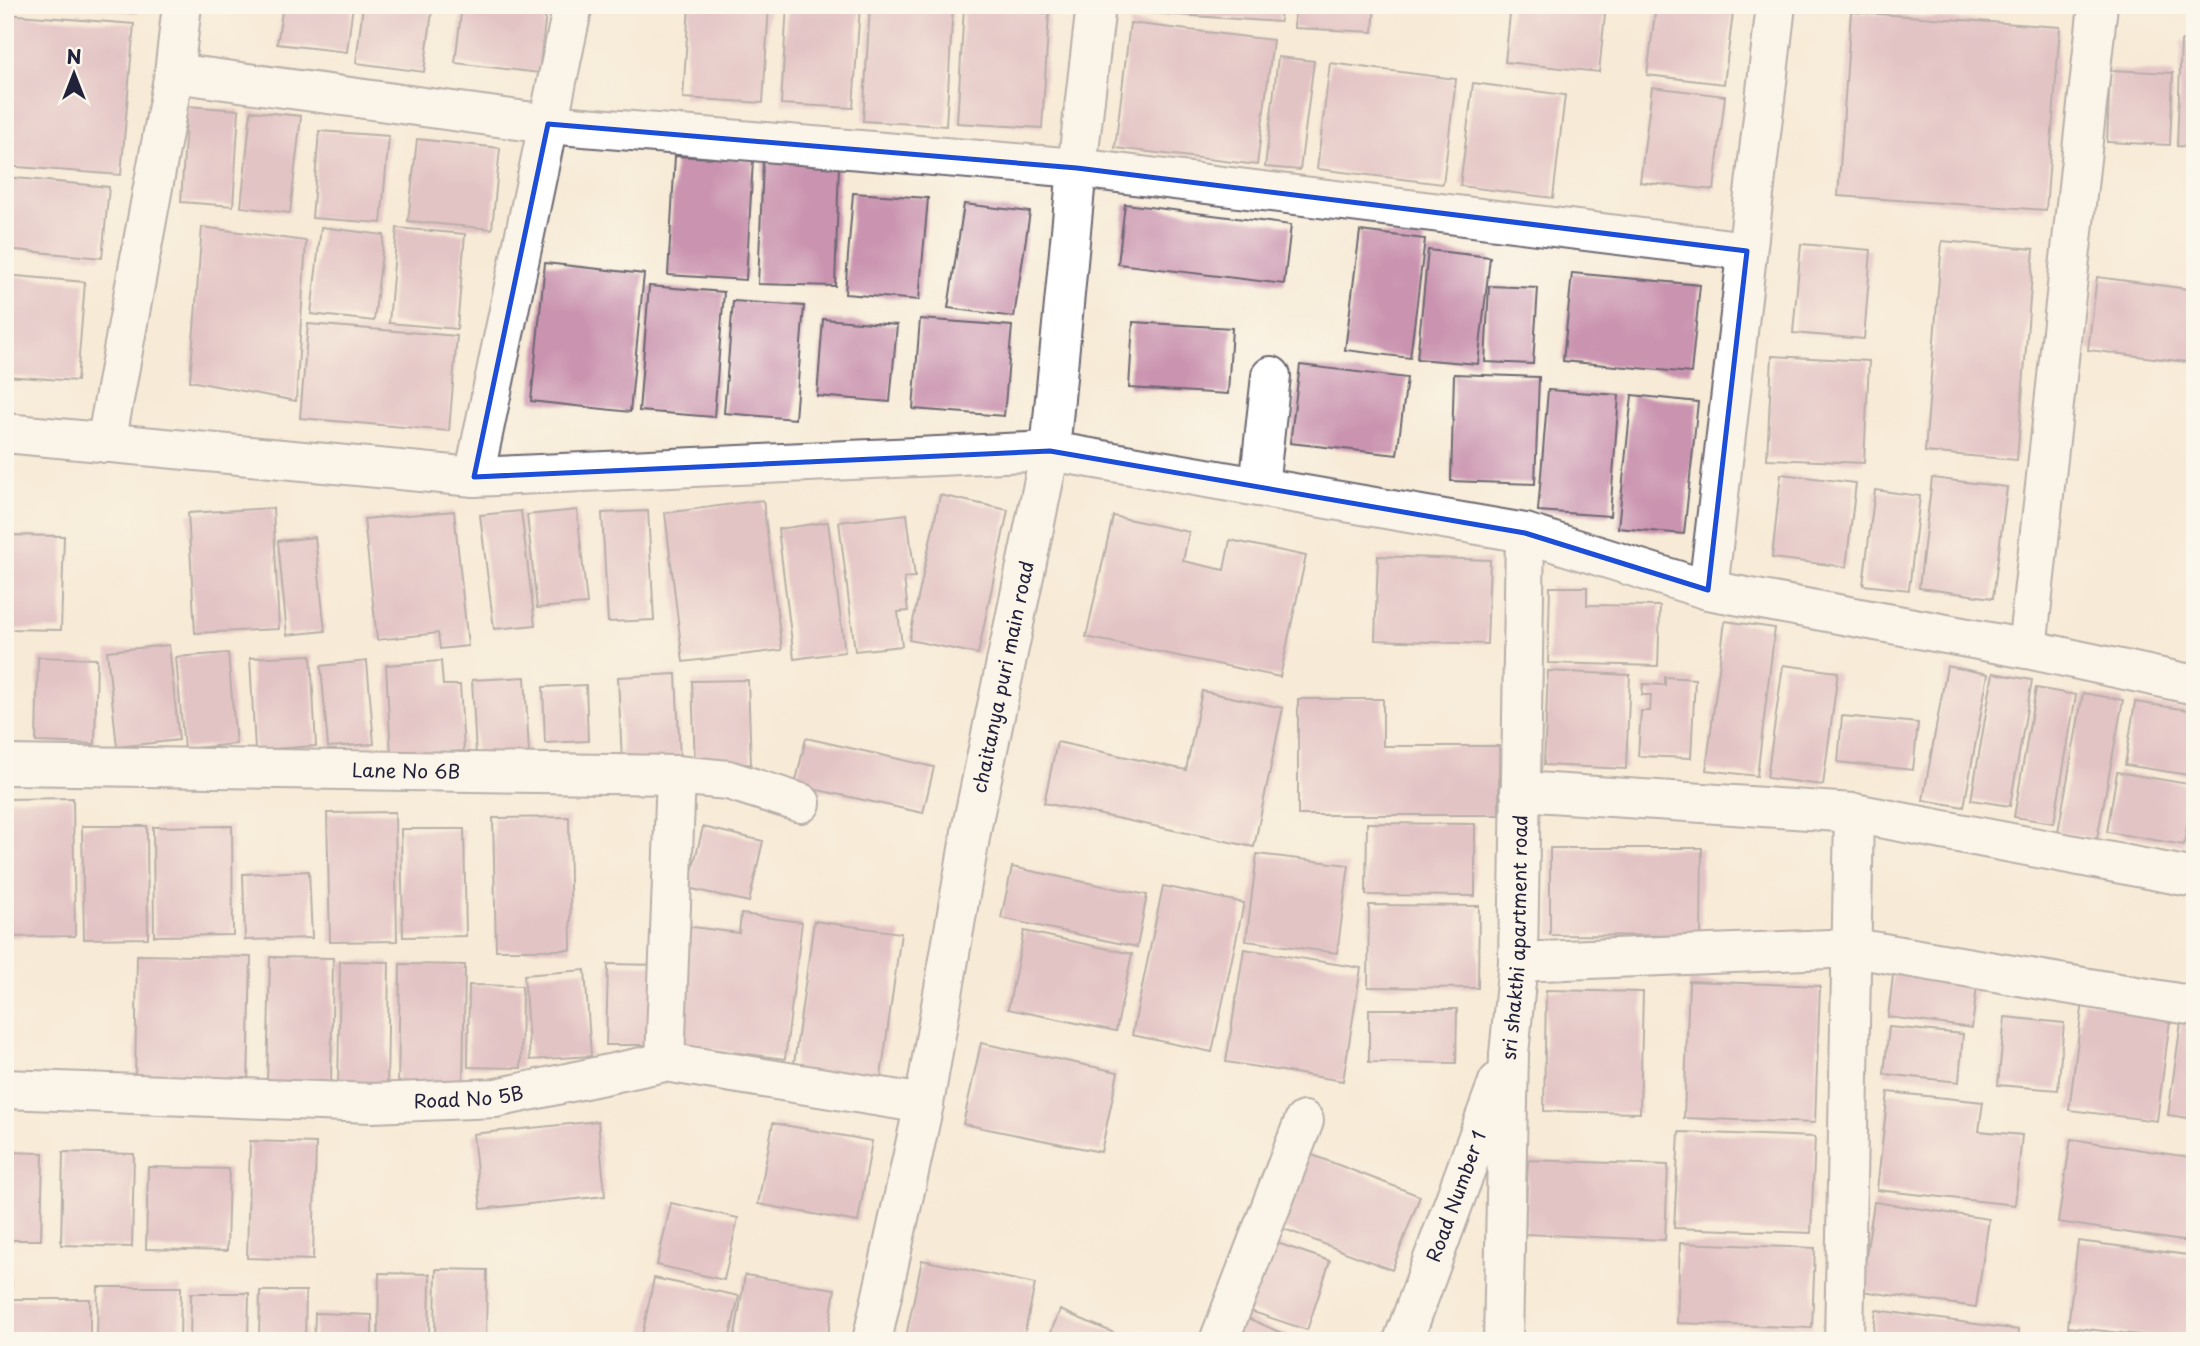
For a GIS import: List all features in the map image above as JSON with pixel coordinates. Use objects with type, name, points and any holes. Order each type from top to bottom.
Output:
[{"type":"street","points":[[106,443],[174,73],[182,5]]},
{"type":"street","points":[[474,477],[573,5]]},
{"type":"street","name":"chaitanya puri main road","points":[[872,1341],[924,1104],[972,826],[1050,451],[1077,168],[1096,5]]},
{"type":"street","points":[[1709,590],[1776,5]]},
{"type":"street","points":[[2027,649],[2098,5]]},
{"type":"street","points":[[174,73],[548,124],[1077,168],[1747,251]]},
{"type":"street","points":[[1259,487],[1271,376]]},
{"type":"street","points":[[5,433],[474,477],[1050,451],[1525,533],[1709,590],[2027,649],[2195,685]]},
{"type":"street","name":"sri shakthi apartment road","points":[[1503,1341],[1509,1054],[1518,962],[1525,533]]},
{"type":"street","name":"Lane No 6B","points":[[5,765],[676,775],[728,780],[801,803]]},
{"type":"street","points":[[665,1062],[676,775]]},
{"type":"street","points":[[1520,791],[1854,813],[2195,878]]},
{"type":"street","points":[[1844,1341],[1854,948],[1854,813]]},
{"type":"street","points":[[1518,962],[1854,948],[2195,1006]]},
{"type":"street","name":"Road Number 1","points":[[1403,1341],[1509,1054]]},
{"type":"street","name":"Road No 5B","points":[[5,1089],[400,1102],[496,1098],[665,1062],[924,1104]]},
{"type":"street","points":[[1219,1341],[1304,1121]]},
{"type":"highlighted area","points":[[548,124],[1077,168],[1747,251],[1708,590],[1525,533],[1050,451],[474,477]]},
{"type":"building","points":[[75,5],[136,5],[136,13]]},
{"type":"building","points":[[283,5],[353,5],[347,52],[277,44]]},
{"type":"building","points":[[363,5],[432,12],[424,72],[356,63]]},
{"type":"building","points":[[462,5],[547,5],[539,73],[455,63]]},
{"type":"building","points":[[689,5],[769,5],[763,103],[683,98]]},
{"type":"building","points":[[787,5],[860,5],[853,108],[781,104]]},
{"type":"building","points":[[870,5],[953,5],[946,126],[863,121]]},
{"type":"building","points":[[1151,5],[1281,5],[1280,22],[1151,13]]},
{"type":"building","points":[[1295,5],[1375,5],[1373,32],[1294,28]]},
{"type":"building","points":[[1511,5],[1606,5],[1599,72],[1505,62]]},
{"type":"building","points":[[1656,5],[1734,5],[1724,84],[1647,75]]},
{"type":"building","points":[[964,7],[1049,13],[1042,128],[957,123]]},
{"type":"building","points":[[1851,12],[2060,27],[2046,210],[1838,196]]},
{"type":"building","points":[[5,14],[134,24],[121,175],[5,166]]},
{"type":"building","points":[[1130,23],[1273,40],[1257,165],[1115,148]]},
{"type":"building","points":[[2181,41],[2195,41],[2195,147],[2177,146]]},
{"type":"building","points":[[1278,57],[1314,61],[1300,170],[1265,167]]},
{"type":"building","points":[[1330,63],[1456,79],[1443,184],[1317,169]]},
{"type":"building","points":[[2110,70],[2173,73],[2170,145],[2107,142]]},
{"type":"building","points":[[1473,83],[1565,95],[1553,198],[1460,186]]},
{"type":"building","points":[[1652,87],[1725,96],[1714,190],[1640,182]]},
{"type":"building","points":[[187,106],[239,110],[233,206],[181,202]]},
{"type":"building","points":[[251,111],[301,116],[290,213],[241,207]]},
{"type":"building","points":[[319,131],[389,136],[381,223],[312,218]]},
{"type":"building","points":[[417,139],[500,148],[492,229],[408,221]]},
{"type":"building","points":[[675,156],[753,160],[746,280],[668,275]]},
{"type":"building","points":[[763,161],[839,164],[835,286],[758,284]]},
{"type":"building","points":[[5,177],[109,187],[102,258],[5,249]]},
{"type":"building","points":[[853,193],[928,198],[919,300],[845,294]]},
{"type":"building","points":[[964,204],[1030,212],[1014,317],[948,308]]},
{"type":"building","points":[[1125,204],[1291,225],[1284,284],[1118,264]]},
{"type":"building","points":[[202,227],[306,241],[296,401],[190,381]]},
{"type":"building","points":[[321,227],[384,235],[374,321],[311,314]]},
{"type":"building","points":[[397,228],[465,234],[457,329],[389,323]]},
{"type":"building","points":[[1360,231],[1425,239],[1410,358],[1345,350]]},
{"type":"building","points":[[1942,241],[2034,249],[2017,460],[1925,452]]},
{"type":"building","points":[[1801,244],[1871,250],[1864,339],[1793,333]]},
{"type":"building","points":[[1428,250],[1490,257],[1478,364],[1417,359]]},
{"type":"building","points":[[545,263],[644,274],[630,412],[531,401]]},
{"type":"building","points":[[1572,273],[1700,285],[1691,373],[1563,361]]},
{"type":"building","points":[[5,275],[85,282],[77,381],[5,376]]},
{"type":"building","points":[[2097,277],[2195,290],[2195,363],[2088,350]]},
{"type":"building","points":[[649,286],[724,292],[714,417],[639,411]]},
{"type":"building","points":[[1489,286],[1538,288],[1533,364],[1485,362]]},
{"type":"building","points":[[733,301],[804,306],[795,419],[724,413]]},
{"type":"building","points":[[823,319],[897,325],[890,402],[817,396]]},
{"type":"building","points":[[920,319],[1012,326],[1004,416],[913,409]]},
{"type":"building","points":[[1133,322],[1232,328],[1228,394],[1129,388]]},
{"type":"building","points":[[308,324],[457,336],[449,431],[300,418]]},
{"type":"building","points":[[1772,356],[1869,361],[1864,463],[1767,459]]},
{"type":"building","points":[[1300,365],[1407,378],[1397,455],[1290,443]]},
{"type":"building","points":[[1454,374],[1539,377],[1535,484],[1451,481]]},
{"type":"building","points":[[1548,390],[1619,395],[1610,516],[1538,511]]},
{"type":"building","points":[[1632,395],[1698,402],[1684,534],[1618,528]]},
{"type":"building","points":[[1781,474],[1856,483],[1846,567],[1772,558]]},
{"type":"building","points":[[1932,478],[2007,487],[1993,598],[1919,588]]},
{"type":"building","points":[[1875,490],[1920,496],[1909,590],[1863,585]]},
{"type":"building","points":[[940,495],[1008,510],[978,654],[909,640]]},
{"type":"building","points":[[763,500],[782,650],[683,662],[665,513]]},
{"type":"building","points":[[273,508],[279,629],[195,633],[188,513]]},
{"type":"building","points":[[577,510],[587,604],[537,608],[527,515]]},
{"type":"building","points":[[454,511],[468,646],[440,649],[438,633],[377,640],[364,519]]},
{"type":"building","points":[[521,511],[535,625],[494,629],[480,515]]},
{"type":"building","points":[[648,511],[654,620],[608,622],[602,513]]},
{"type":"building","points":[[907,514],[915,577],[904,578],[908,611],[898,612],[902,646],[855,651],[839,522]]},
{"type":"building","points":[[1113,516],[1189,532],[1183,561],[1224,570],[1230,540],[1306,556],[1280,677],[1086,637]]},
{"type":"building","points":[[828,522],[845,652],[794,659],[778,529]]},
{"type":"building","points":[[5,535],[64,536],[61,630],[5,629]]},
{"type":"building","points":[[315,537],[325,631],[287,635],[278,541]]},
{"type":"building","points":[[1378,556],[1490,560],[1487,644],[1375,640]]},
{"type":"building","points":[[1550,587],[1587,587],[1587,605],[1660,606],[1658,666],[1548,663]]},
{"type":"building","points":[[1725,621],[1775,628],[1757,776],[1706,770]]},
{"type":"building","points":[[169,645],[179,740],[117,747],[107,651]]},
{"type":"building","points":[[228,653],[236,744],[184,749],[176,657]]},
{"type":"building","points":[[311,655],[316,746],[255,750],[250,658]]},
{"type":"building","points":[[38,657],[97,659],[95,744],[36,742]]},
{"type":"building","points":[[367,661],[374,744],[328,747],[321,666]]},
{"type":"building","points":[[441,661],[443,685],[460,685],[464,751],[391,756],[386,665]]},
{"type":"building","points":[[1783,665],[1838,672],[1823,785],[1767,778]]},
{"type":"building","points":[[1947,666],[1988,674],[1964,807],[1923,800]]},
{"type":"building","points":[[1548,671],[1630,675],[1626,769],[1544,765]]},
{"type":"building","points":[[1993,673],[2032,680],[2010,806],[1971,800]]},
{"type":"building","points":[[676,674],[680,759],[622,761],[618,677]]},
{"type":"building","points":[[525,677],[529,753],[476,755],[472,680]]},
{"type":"building","points":[[1665,677],[1695,679],[1691,758],[1638,756],[1641,711],[1650,711],[1651,695],[1642,695],[1643,684],[1665,685]]},
{"type":"building","points":[[748,680],[751,764],[695,766],[692,681]]},
{"type":"building","points":[[586,685],[588,741],[545,743],[543,687]]},
{"type":"building","points":[[2036,688],[2076,695],[2054,823],[2014,817]]},
{"type":"building","points":[[1202,691],[1283,708],[1254,847],[1044,803],[1057,742],[1186,770]]},
{"type":"building","points":[[2083,693],[2123,700],[2097,839],[2058,832]]},
{"type":"building","points":[[1298,699],[1383,699],[1383,746],[1499,746],[1499,815],[1298,815]]},
{"type":"building","points":[[2135,702],[2195,711],[2195,776],[2125,765]]},
{"type":"building","points":[[1842,716],[1918,723],[1913,770],[1838,762]]},
{"type":"building","points":[[806,738],[934,767],[923,813],[795,785]]},
{"type":"building","points":[[2117,772],[2194,785],[2184,845],[2107,832]]},
{"type":"building","points":[[73,798],[75,936],[5,937],[5,799]]},
{"type":"building","points":[[395,812],[397,941],[330,942],[327,813]]},
{"type":"building","points":[[569,817],[571,950],[496,950],[493,818]]},
{"type":"building","points":[[1367,823],[1475,824],[1475,896],[1366,895]]},
{"type":"building","points":[[82,826],[147,826],[148,938],[84,939]]},
{"type":"building","points":[[232,826],[233,935],[154,936],[153,827]]},
{"type":"building","points":[[703,827],[763,841],[749,902],[688,888]]},
{"type":"building","points":[[401,829],[464,829],[466,936],[403,937]]},
{"type":"building","points":[[1550,848],[1702,848],[1701,936],[1550,935]]},
{"type":"building","points":[[1257,854],[1349,865],[1337,953],[1246,941]]},
{"type":"building","points":[[1012,867],[1147,895],[1137,947],[1001,918]]},
{"type":"building","points":[[309,871],[312,938],[245,940],[243,874]]},
{"type":"building","points":[[1163,886],[1244,903],[1212,1052],[1132,1035]]},
{"type":"building","points":[[1369,905],[1479,906],[1478,988],[1368,987]]},
{"type":"building","points":[[741,914],[802,922],[785,1059],[671,1044],[686,926],[739,933]]},
{"type":"building","points":[[814,921],[901,933],[880,1084],[793,1071]]},
{"type":"building","points":[[1024,931],[1132,954],[1116,1031],[1008,1009]]},
{"type":"building","points":[[1244,949],[1361,968],[1343,1081],[1226,1062]]},
{"type":"building","points":[[137,955],[251,957],[248,1085],[135,1084]]},
{"type":"building","points":[[270,957],[333,958],[331,1085],[267,1084]]},
{"type":"building","points":[[340,961],[389,962],[387,1093],[338,1092]]},
{"type":"building","points":[[400,964],[465,965],[463,1090],[398,1088]]},
{"type":"building","points":[[608,964],[660,965],[658,1045],[606,1045]]},
{"type":"building","points":[[1894,967],[1978,977],[1972,1028],[1888,1017]]},
{"type":"building","points":[[585,970],[591,1056],[530,1060],[524,975]]},
{"type":"building","points":[[1689,981],[1820,986],[1815,1123],[1684,1118]]},
{"type":"building","points":[[469,985],[522,986],[521,1068],[468,1067]]},
{"type":"building","points":[[1546,990],[1643,992],[1640,1113],[1544,1111]]},
{"type":"building","points":[[2083,1001],[2171,1012],[2157,1121],[2069,1110]]},
{"type":"building","points":[[1369,1009],[1457,1009],[1456,1063],[1369,1062]]},
{"type":"building","points":[[2005,1017],[2064,1023],[2058,1090],[1998,1085]]},
{"type":"building","points":[[2181,1022],[2195,1024],[2195,1119],[2168,1115]]},
{"type":"building","points":[[1889,1027],[1963,1034],[1959,1082],[1884,1074]]},
{"type":"building","points":[[981,1043],[1118,1072],[1101,1152],[963,1124]]},
{"type":"building","points":[[1888,1092],[1983,1102],[1979,1131],[2022,1135],[2015,1205],[1877,1190]]},
{"type":"building","points":[[598,1121],[605,1196],[481,1209],[473,1134]]},
{"type":"building","points":[[773,1123],[872,1141],[858,1222],[758,1204]]},
{"type":"building","points":[[1679,1132],[1815,1137],[1811,1233],[1674,1228]]},
{"type":"building","points":[[2071,1139],[2195,1158],[2195,1243],[2058,1222]]},
{"type":"building","points":[[250,1141],[316,1143],[313,1260],[247,1258]]},
{"type":"building","points":[[5,1152],[43,1153],[41,1240],[5,1240]]},
{"type":"building","points":[[63,1152],[134,1154],[132,1247],[61,1245]]},
{"type":"building","points":[[1307,1153],[1420,1196],[1392,1270],[1279,1227]]},
{"type":"building","points":[[1528,1160],[1668,1165],[1665,1240],[1525,1234]]},
{"type":"building","points":[[148,1167],[229,1169],[227,1251],[146,1249]]},
{"type":"building","points":[[1874,1202],[1989,1219],[1976,1307],[1861,1291]]},
{"type":"building","points":[[671,1203],[738,1218],[724,1280],[657,1265]]},
{"type":"building","points":[[1268,1240],[1330,1261],[1307,1330],[1244,1309]]},
{"type":"building","points":[[2078,1241],[2195,1256],[2195,1341],[2068,1327]]},
{"type":"building","points":[[1680,1243],[1815,1248],[1812,1328],[1677,1323]]},
{"type":"building","points":[[922,1260],[1035,1284],[1023,1341],[905,1341]]},
{"type":"building","points":[[436,1269],[487,1270],[486,1341],[435,1341]]},
{"type":"building","points":[[5,1271],[11,1271],[10,1299],[90,1299],[90,1341],[5,1341]]},
{"type":"building","points":[[379,1273],[430,1274],[429,1341],[378,1341]]},
{"type":"building","points":[[745,1275],[835,1289],[827,1341],[734,1341]]},
{"type":"building","points":[[654,1278],[739,1296],[729,1341],[641,1341]]},
{"type":"building","points":[[98,1287],[181,1287],[180,1341],[97,1341]]},
{"type":"building","points":[[260,1291],[306,1291],[305,1341],[259,1341]]},
{"type":"building","points":[[191,1293],[249,1293],[248,1341],[190,1341]]},
{"type":"building","points":[[1060,1310],[1133,1341],[1047,1341]]},
{"type":"building","points":[[1876,1310],[2019,1330],[2018,1341],[1872,1341]]},
{"type":"building","points":[[315,1313],[372,1315],[372,1341],[314,1341]]},
{"type":"building","points":[[1243,1316],[1300,1341],[1232,1341]]}]
